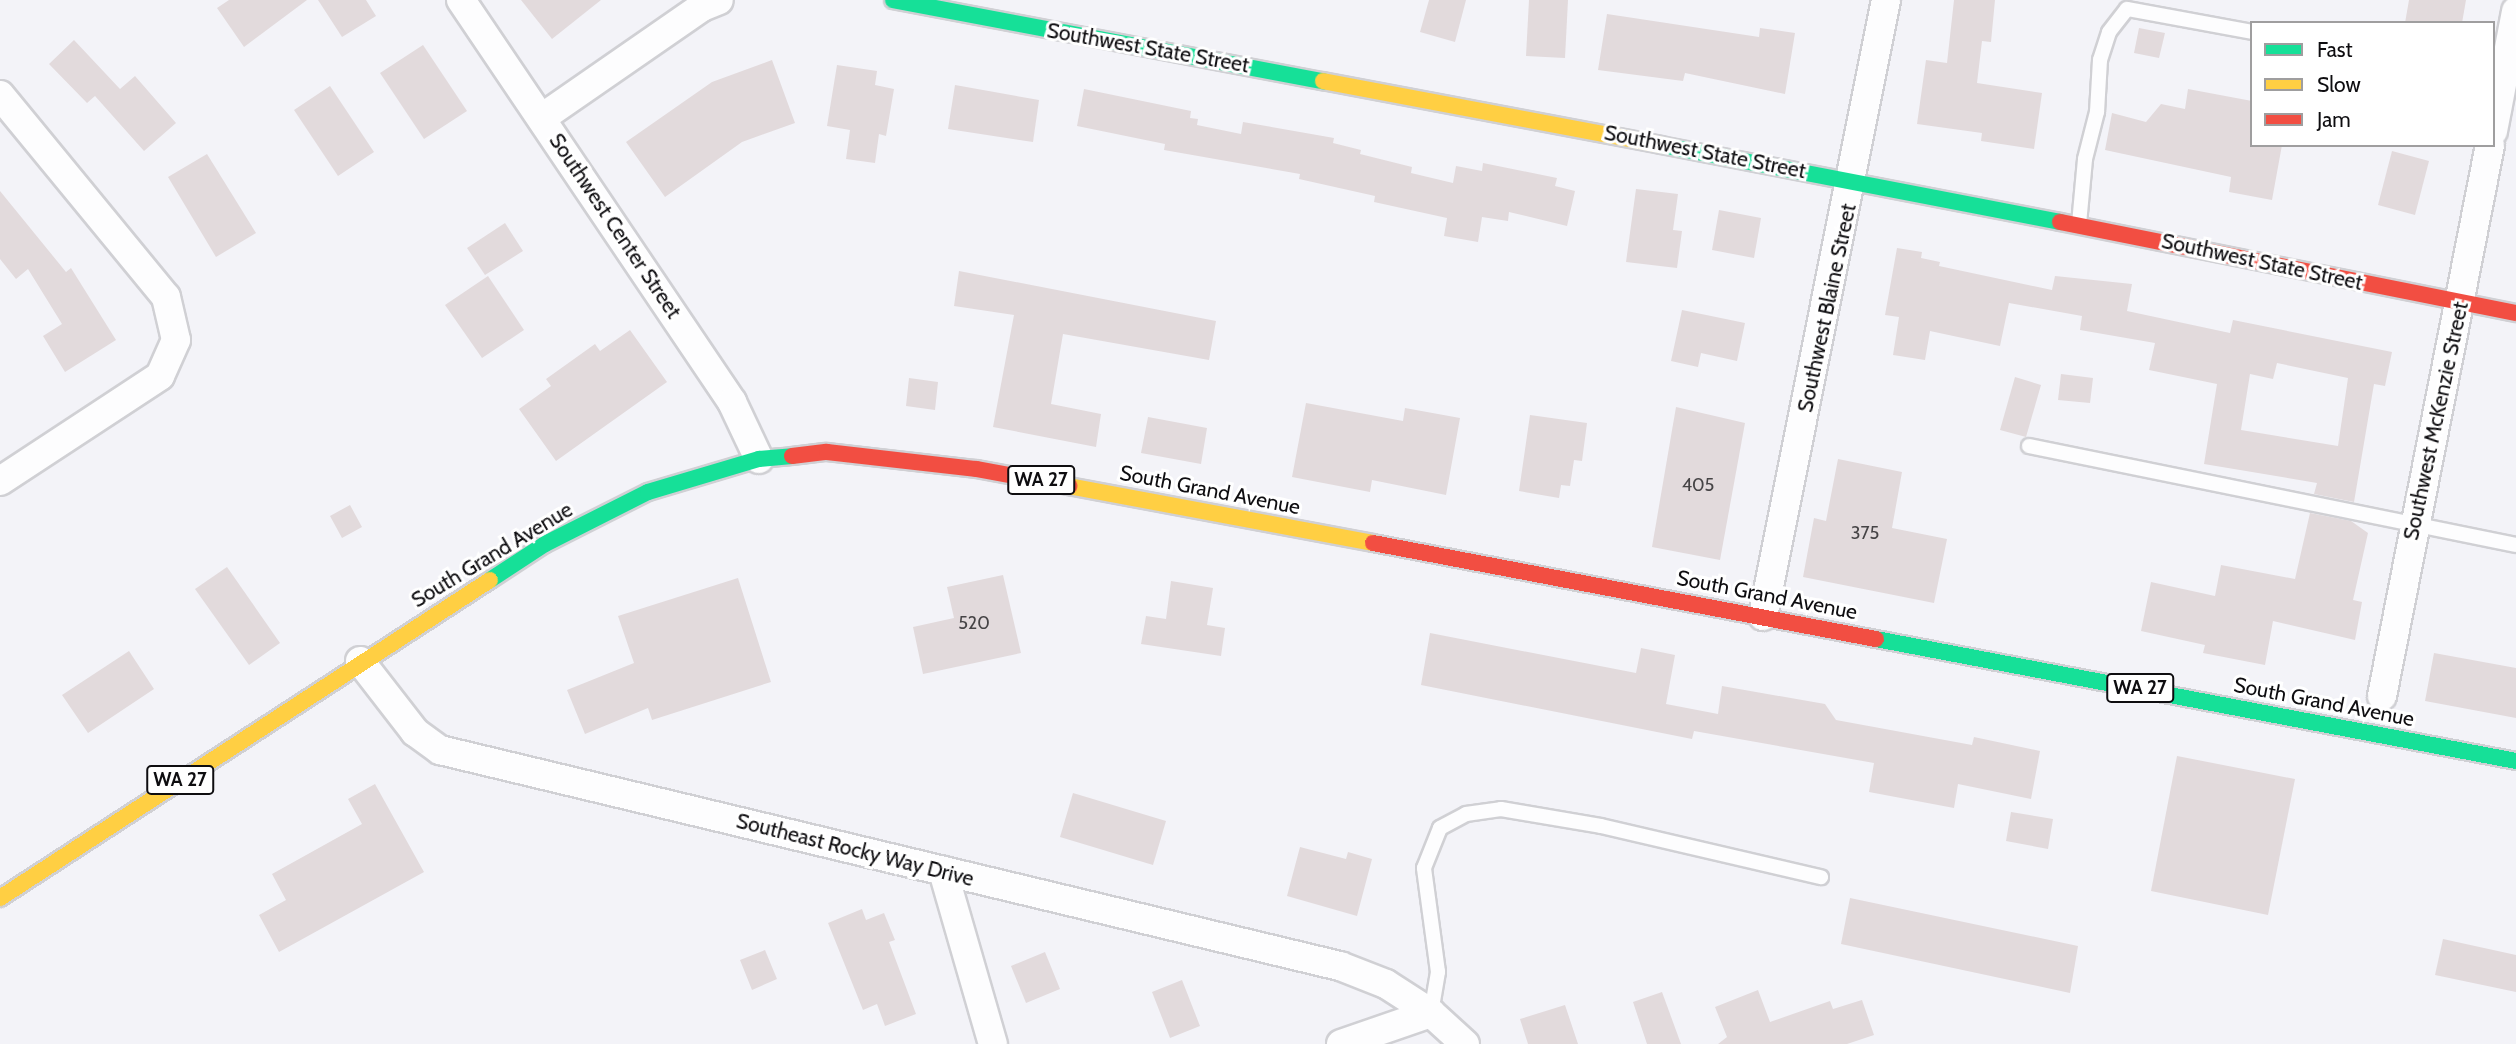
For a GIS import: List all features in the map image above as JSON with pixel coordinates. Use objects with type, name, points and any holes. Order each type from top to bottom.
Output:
[{"type":"main road","name":"Southwest State Street","points":[[893,0],[947,5],[2079,225],[2516,313]]},
{"type":"main road","name":"South Grand Avenue","points":[[0,898],[360,661],[556,538],[648,492],[759,458],[827,453],[977,469],[2516,761]]},
{"type":"street","name":"Southwest Center Street","points":[[461,0],[543,117],[732,402],[759,458]]},
{"type":"street","points":[[543,117],[702,7],[719,0]]},
{"type":"street","name":"Southwest Blaine Street","points":[[1763,616],[1853,181],[1886,0]]},
{"type":"street","points":[[2495,122],[2516,11]]},
{"type":"street","points":[[0,95],[166,297],[176,340],[160,376],[0,481]]},
{"type":"street","name":"Southwest McKenzie Street","points":[[2382,696],[2490,147]]},
{"type":"street","name":"Southeast Rocky Way Drive","points":[[360,661],[415,732],[440,750],[1340,966],[1386,984],[1431,1013],[1465,1044]]},
{"type":"street","points":[[943,871],[993,1044]]},
{"type":"street","points":[[1341,1044],[1431,1013]]},
{"type":"lane","points":[[2079,225],[2085,159],[2097,112],[2100,60],[2109,32],[2127,9],[2250,33]]},
{"type":"lane","points":[[2029,446],[2516,545]]},
{"type":"lane","points":[[1431,1013],[1438,972],[1424,868],[1440,828],[1466,814],[1513,811],[1821,877]]},
{"type":"building","points":[[229,0],[307,0],[244,47],[217,8]]},
{"type":"building","points":[[318,0],[366,0],[376,16],[342,37]]},
{"type":"building","points":[[521,0],[601,0],[552,39]]},
{"type":"building","points":[[1429,0],[1466,0],[1455,42],[1420,32]]},
{"type":"building","points":[[1529,0],[1568,0],[1565,58],[1526,56]]},
{"type":"building","points":[[1954,0],[1995,0],[1991,42],[1982,41],[1977,83],[2042,93],[2034,149],[1981,141],[1982,133],[1917,124],[1926,60],[1947,63]]},
{"type":"building","points":[[2409,0],[2466,0],[2462,21],[2405,21]]},
{"type":"building","points":[[1607,14],[1759,37],[1760,28],[1795,33],[1785,94],[1685,73],[1683,81],[1598,70]]},
{"type":"building","points":[[2139,28],[2165,33],[2159,58],[2134,53]]},
{"type":"building","points":[[74,40],[120,89],[135,76],[176,123],[144,151],[95,96],[87,103],[49,64]]},
{"type":"building","points":[[423,45],[467,111],[424,139],[380,73]]},
{"type":"building","points":[[772,60],[795,123],[742,142],[665,197],[626,142],[712,82]]},
{"type":"building","points":[[837,65],[877,71],[875,85],[894,89],[886,136],[879,134],[875,163],[846,159],[850,130],[827,126]]},
{"type":"building","points":[[955,85],[1039,100],[1033,142],[948,129]]},
{"type":"building","points":[[330,86],[374,152],[338,176],[294,110]]},
{"type":"building","points":[[1084,89],[1191,111],[1190,118],[1198,119],[1197,125],[1241,134],[1243,122],[1334,138],[1333,143],[1361,150],[1360,154],[1412,167],[1411,173],[1453,183],[1456,166],[1482,171],[1483,163],[1557,178],[1555,186],[1575,191],[1567,226],[1509,212],[1508,221],[1482,217],[1478,242],[1444,236],[1447,218],[1374,202],[1375,196],[1299,179],[1300,174],[1164,150],[1165,144],[1077,126]]},
{"type":"building","points":[[2188,89],[2250,101],[2250,147],[2282,147],[2272,200],[2229,192],[2231,177],[2105,150],[2112,113],[2146,122],[2161,104],[2185,109]]},
{"type":"building","points":[[2392,151],[2429,161],[2415,215],[2378,205]]},
{"type":"building","points":[[207,154],[256,233],[216,257],[168,177]]},
{"type":"building","points":[[1636,189],[1678,194],[1673,230],[1682,231],[1677,268],[1626,262]]},
{"type":"building","points":[[0,191],[66,272],[71,268],[116,340],[65,372],[43,336],[62,324],[28,269],[16,279],[0,259]]},
{"type":"building","points":[[1719,210],[1761,218],[1754,258],[1712,250]]},
{"type":"building","points":[[505,223],[523,251],[485,275],[467,248]]},
{"type":"building","points":[[1897,248],[1922,252],[1921,258],[1940,262],[1939,266],[2052,290],[2055,276],[2132,284],[2127,311],[2230,333],[2233,320],[2392,352],[2385,386],[2374,384],[2354,502],[2314,494],[2317,483],[2204,464],[2217,384],[2149,370],[2155,343],[2080,330],[2082,316],[2009,303],[2000,346],[1930,331],[1925,360],[1893,355],[1899,317],[1885,315]],"holes":[[[2277,363],[2348,378],[2338,446],[2241,430],[2250,374],[2273,379]]]},
{"type":"building","points":[[959,271],[1216,321],[1209,360],[1063,334],[1051,404],[1101,414],[1096,447],[993,427],[1014,315],[954,306]]},
{"type":"building","points":[[488,276],[524,330],[482,358],[445,305]]},
{"type":"building","points":[[1682,310],[1745,323],[1737,361],[1701,353],[1698,367],[1671,361]]},
{"type":"building","points":[[630,330],[667,382],[556,461],[519,409],[551,386],[546,379],[595,344],[600,351]]},
{"type":"building","points":[[2061,374],[2093,378],[2090,403],[2058,400]]},
{"type":"building","points":[[2015,377],[2041,385],[2026,437],[2000,430]]},
{"type":"building","points":[[909,378],[938,382],[935,410],[906,406]]},
{"type":"building","points":[[1306,403],[1403,421],[1405,408],[1460,418],[1446,495],[1372,480],[1370,492],[1292,477]]},
{"type":"building","points":[[1676,407],[1745,423],[1720,560],[1652,547]]},
{"type":"building","points":[[1530,415],[1587,423],[1582,461],[1574,460],[1570,486],[1561,485],[1559,498],[1519,491]]},
{"type":"building","points":[[1148,417],[1207,428],[1201,464],[1141,453]]},
{"type":"building","points":[[1838,459],[1902,472],[1892,528],[1947,539],[1934,603],[1803,577],[1814,518],[1826,521]]},
{"type":"building","points":[[350,505],[362,527],[342,538],[330,516]]},
{"type":"building","points":[[2310,513],[2351,521],[2368,533],[2353,600],[2362,602],[2355,640],[2273,621],[2265,665],[2203,653],[2205,645],[2141,631],[2151,582],[2215,596],[2221,565],[2295,579]]},
{"type":"building","points":[[227,567],[280,643],[249,665],[195,589]]},
{"type":"building","points":[[1003,575],[1021,653],[923,674],[913,627],[954,618],[947,587]]},
{"type":"building","points":[[738,578],[771,682],[652,720],[648,708],[585,734],[567,690],[634,663],[618,616]]},
{"type":"building","points":[[1171,581],[1213,588],[1207,625],[1225,628],[1221,656],[1141,644],[1146,616],[1166,619]]},
{"type":"building","points":[[1430,633],[1636,673],[1641,648],[1675,655],[1666,704],[1718,714],[1722,686],[1825,704],[1836,720],[1972,745],[1974,737],[2040,751],[2031,799],[1958,784],[1954,808],[1869,792],[1874,763],[1694,731],[1692,739],[1421,685]]},
{"type":"building","points":[[129,651],[154,689],[88,733],[62,695]]},
{"type":"building","points":[[2434,653],[2516,668],[2516,718],[2425,701]]},
{"type":"building","points":[[2177,756],[2295,779],[2268,915],[2151,891]]},
{"type":"building","points":[[375,784],[424,872],[279,952],[259,915],[286,900],[272,874],[362,824],[348,799]]},
{"type":"building","points":[[1073,793],[1166,821],[1153,865],[1060,837]]},
{"type":"building","points":[[2011,812],[2053,819],[2048,849],[2006,841]]},
{"type":"building","points":[[1300,847],[1346,859],[1348,852],[1372,859],[1357,916],[1287,896]]},
{"type":"building","points":[[1850,898],[2078,946],[2070,993],[1841,944]]},
{"type":"building","points":[[862,909],[866,920],[884,913],[895,940],[889,942],[916,1014],[885,1026],[877,1004],[863,1010],[828,923]]},
{"type":"building","points":[[2443,939],[2516,955],[2516,992],[2435,975]]},
{"type":"building","points":[[765,950],[777,979],[752,990],[740,960]]},
{"type":"building","points":[[1045,952],[1060,989],[1026,1003],[1011,966]]},
{"type":"building","points":[[1182,980],[1200,1026],[1170,1038],[1152,992]]},
{"type":"building","points":[[1758,990],[1770,1022],[1830,1001],[1833,1009],[1862,1000],[1874,1035],[1847,1044],[1718,1044],[1727,1037],[1715,1007]]},
{"type":"building","points":[[1662,992],[1681,1044],[1647,1044],[1633,1002]]},
{"type":"building","points":[[1565,1005],[1578,1044],[1528,1044],[1520,1019]]},
{"type":"traffic: fast","points":[[893,0],[1323,81]]},
{"type":"traffic: fast","points":[[1661,145],[2060,222]]},
{"type":"traffic: fast","points":[[490,580],[545,544],[648,492],[759,459],[792,456]]},
{"type":"traffic: fast","points":[[1876,639],[2516,761]]},
{"type":"traffic: slow","points":[[1323,81],[1661,145]]},
{"type":"traffic: slow","points":[[1069,486],[1373,543]]},
{"type":"traffic: slow","points":[[0,898],[490,580]]},
{"type":"traffic: jam","points":[[2060,222],[2516,313]]},
{"type":"traffic: jam","points":[[792,456],[827,452],[977,469],[1069,486]]},
{"type":"traffic: jam","points":[[1373,543],[1876,639]]}]
